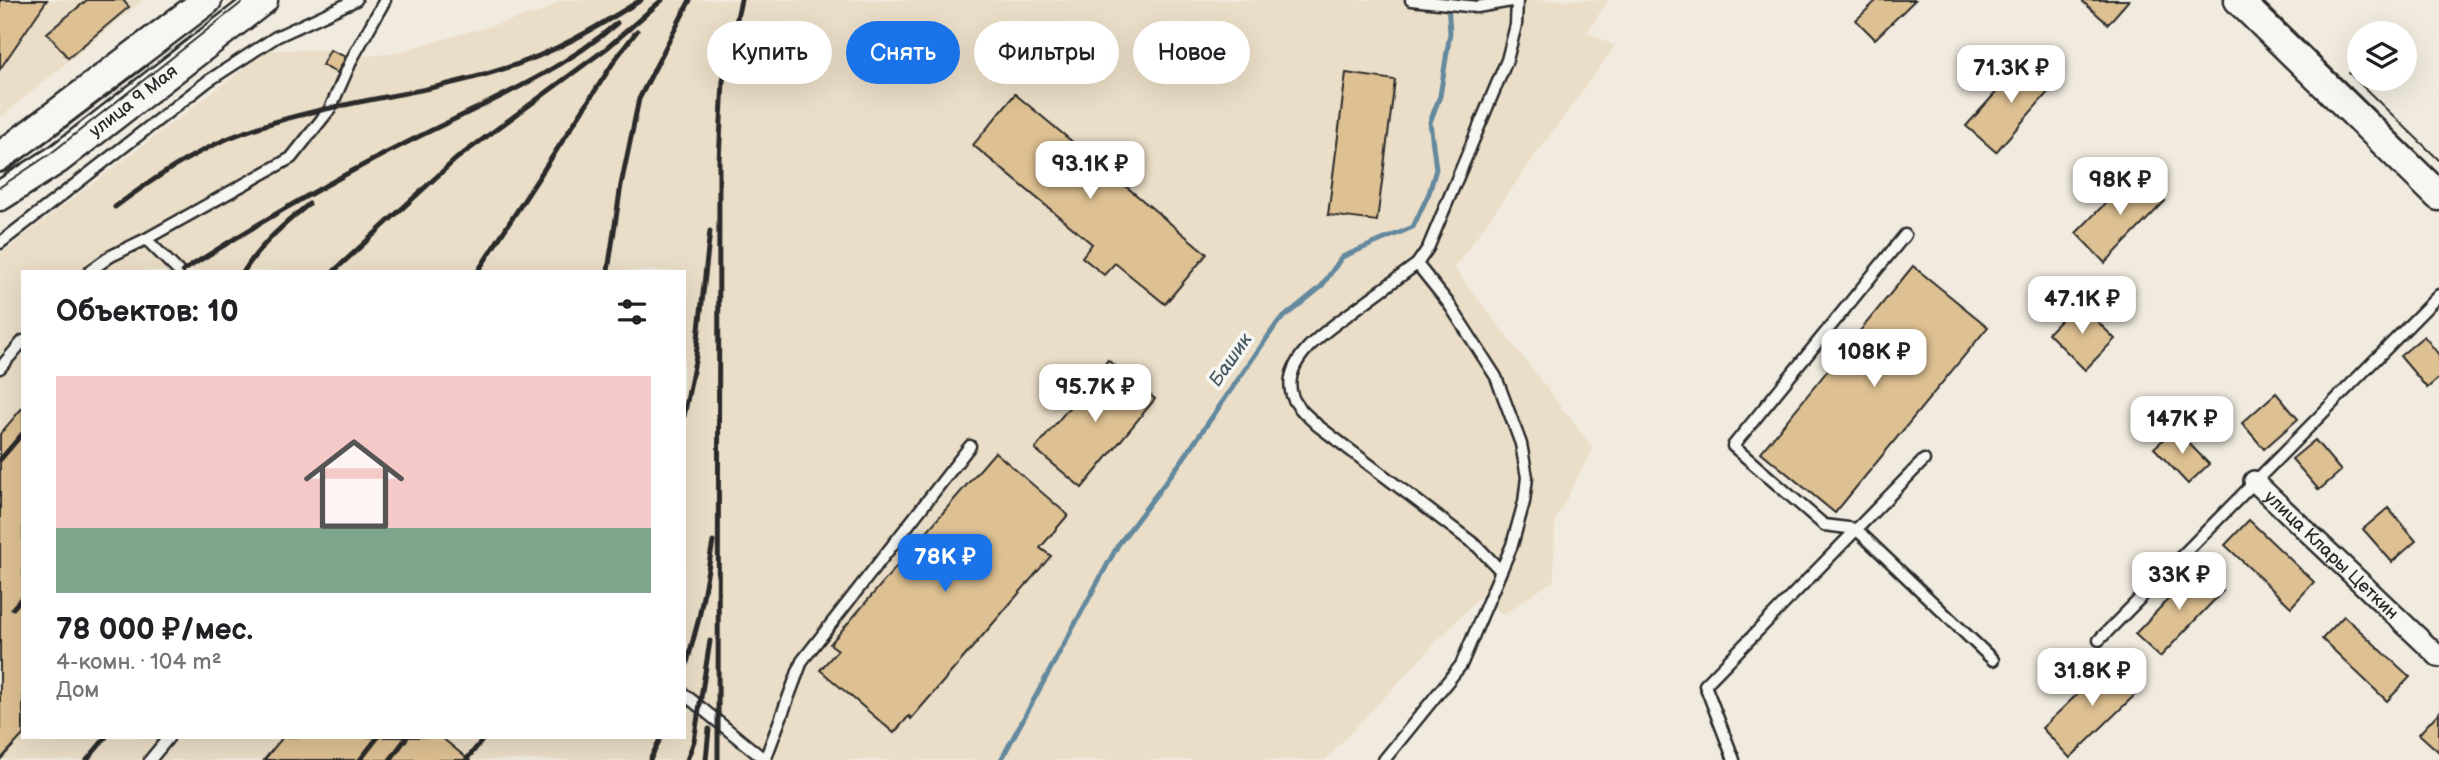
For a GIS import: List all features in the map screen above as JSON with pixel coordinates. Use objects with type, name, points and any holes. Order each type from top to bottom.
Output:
[{"type":"main road","name":"улица 9 Мая","points":[[0,157],[207,0]]},
{"type":"main road","name":"улица 9 Мая","points":[[0,196],[58,159],[263,0]]},
{"type":"main road","points":[[2239,0],[2439,195]]},
{"type":"street","name":"улица Клары Цеткин","points":[[2255,481],[2439,657]]},
{"type":"lane","points":[[0,243],[208,81],[276,37],[356,0]]},
{"type":"lane","points":[[91,270],[111,256],[291,158],[330,109],[353,57],[385,0]]},
{"type":"lane","points":[[1411,0],[1478,7],[1517,0],[1516,25],[1507,60],[1428,248],[1417,264],[1321,335],[1293,370],[1290,391],[1298,406],[1317,425],[1478,547],[1500,570]]},
{"type":"lane","points":[[1905,235],[1733,446],[1824,526],[1856,529],[1993,660]]},
{"type":"lane","points":[[146,239],[177,270]]},
{"type":"lane","points":[[1384,760],[1461,665],[1512,545],[1524,502],[1527,477],[1521,444],[1496,377],[1449,304],[1417,264]]},
{"type":"lane","points":[[2099,640],[2439,295]]},
{"type":"lane","points":[[0,368],[21,343]]},
{"type":"lane","points":[[686,696],[765,760],[802,661],[971,446]]},
{"type":"lane","points":[[1734,760],[1705,685],[1924,460]]},
{"type":"lane","points":[[150,760],[167,739]]},
{"type":"shaded area","points":[[0,0],[143,0],[0,118]]},
{"type":"shaded area","points":[[561,0],[1609,0],[1587,32],[1615,46],[1454,268],[1593,448],[1555,521],[1554,580],[1503,615],[1480,596],[1325,760],[0,760],[0,254],[268,50],[330,50],[346,57],[390,54],[544,11]]},
{"type":"building","points":[[0,0],[47,0],[0,69]]},
{"type":"building","points":[[87,0],[123,0],[129,7],[68,58],[47,33]]},
{"type":"building","points":[[1877,0],[1915,0],[1875,39],[1856,20]]},
{"type":"building","points":[[2081,0],[2129,0],[2108,24]]},
{"type":"building","points":[[330,50],[346,57],[337,73],[322,65]]},
{"type":"building","points":[[2026,59],[2055,84],[1996,152],[1966,126]]},
{"type":"building","points":[[1346,73],[1395,80],[1377,221],[1328,215]]},
{"type":"building","points":[[1015,94],[1207,254],[1165,304],[1115,263],[1104,275],[1082,257],[1092,244],[973,145]]},
{"type":"building","points":[[2136,172],[2165,201],[2105,263],[2076,233]]},
{"type":"building","points":[[1913,266],[1988,327],[1835,513],[1761,452]]},
{"type":"building","points":[[2078,302],[2115,339],[2085,370],[2048,333]]},
{"type":"building","points":[[2424,336],[2439,355],[2439,378],[2427,388],[2400,356]]},
{"type":"building","points":[[1108,360],[1155,399],[1082,488],[1035,449]]},
{"type":"building","points":[[2276,393],[2298,419],[2264,449],[2242,423]]},
{"type":"building","points":[[21,409],[21,737],[0,760],[0,434]]},
{"type":"building","points":[[2175,429],[2209,464],[2188,484],[2154,448]]},
{"type":"building","points":[[2315,440],[2341,471],[2319,490],[2292,459]]},
{"type":"building","points":[[995,452],[1068,515],[1040,548],[1051,556],[911,719],[909,716],[894,733],[820,670],[838,650],[830,644]]},
{"type":"building","points":[[2388,508],[2416,541],[2392,562],[2363,529]]},
{"type":"building","points":[[2249,520],[2314,582],[2291,607],[2225,545]]},
{"type":"building","points":[[2198,568],[2223,591],[2160,657],[2135,634]]},
{"type":"building","points":[[2344,616],[2410,677],[2387,701],[2322,639]]},
{"type":"building","points":[[2115,658],[2143,687],[2070,758],[2042,728]]},
{"type":"building","points":[[2439,712],[2439,752],[2419,734]]},
{"type":"building","points":[[281,739],[443,739],[469,760],[264,760]]},
{"type":"waterway","name":"Башик","points":[[1001,760],[1118,545],[1183,459],[1278,322],[1321,287],[1342,257],[1413,227],[1429,193],[1436,169],[1430,122],[1440,96],[1450,33],[1448,3]]},
{"type":"tram line","points":[[0,187],[50,154],[245,0]]},
{"type":"tram line","points":[[2259,0],[2439,175]]},
{"type":"tram line","points":[[0,173],[41,146],[147,66]]},
{"type":"tram line","points":[[2368,91],[2439,160]]},
{"type":"railway","points":[[115,207],[170,169],[229,138],[296,116],[469,79],[521,63],[574,39],[641,0]]},
{"type":"railway","points":[[335,270],[456,159],[607,48],[662,0]]},
{"type":"railway","points":[[608,270],[621,185],[639,99],[690,0]]},
{"type":"railway","points":[[718,760],[719,161],[723,81],[741,0]]},
{"type":"railway","points":[[185,270],[348,173],[542,75],[617,23]]},
{"type":"railway","points":[[479,270],[617,57],[637,31]]},
{"type":"railway","points":[[245,270],[274,235],[309,204]]},
{"type":"railway","points":[[686,406],[696,356],[710,231]]},
{"type":"railway","points":[[0,460],[21,435]]},
{"type":"railway","points":[[686,667],[699,618],[713,542]]},
{"type":"railway","points":[[13,608],[21,599]]},
{"type":"railway","points":[[687,760],[694,741],[710,641]]},
{"type":"railway","points":[[706,760],[709,729]]},
{"type":"railway","points":[[87,760],[104,739]]},
{"type":"railway","points":[[360,760],[376,739]]},
{"type":"railway","points":[[390,760],[406,739]]},
{"type":"railway","points":[[466,760],[483,739]]},
{"type":"railway","points":[[650,760],[660,739]]}]
